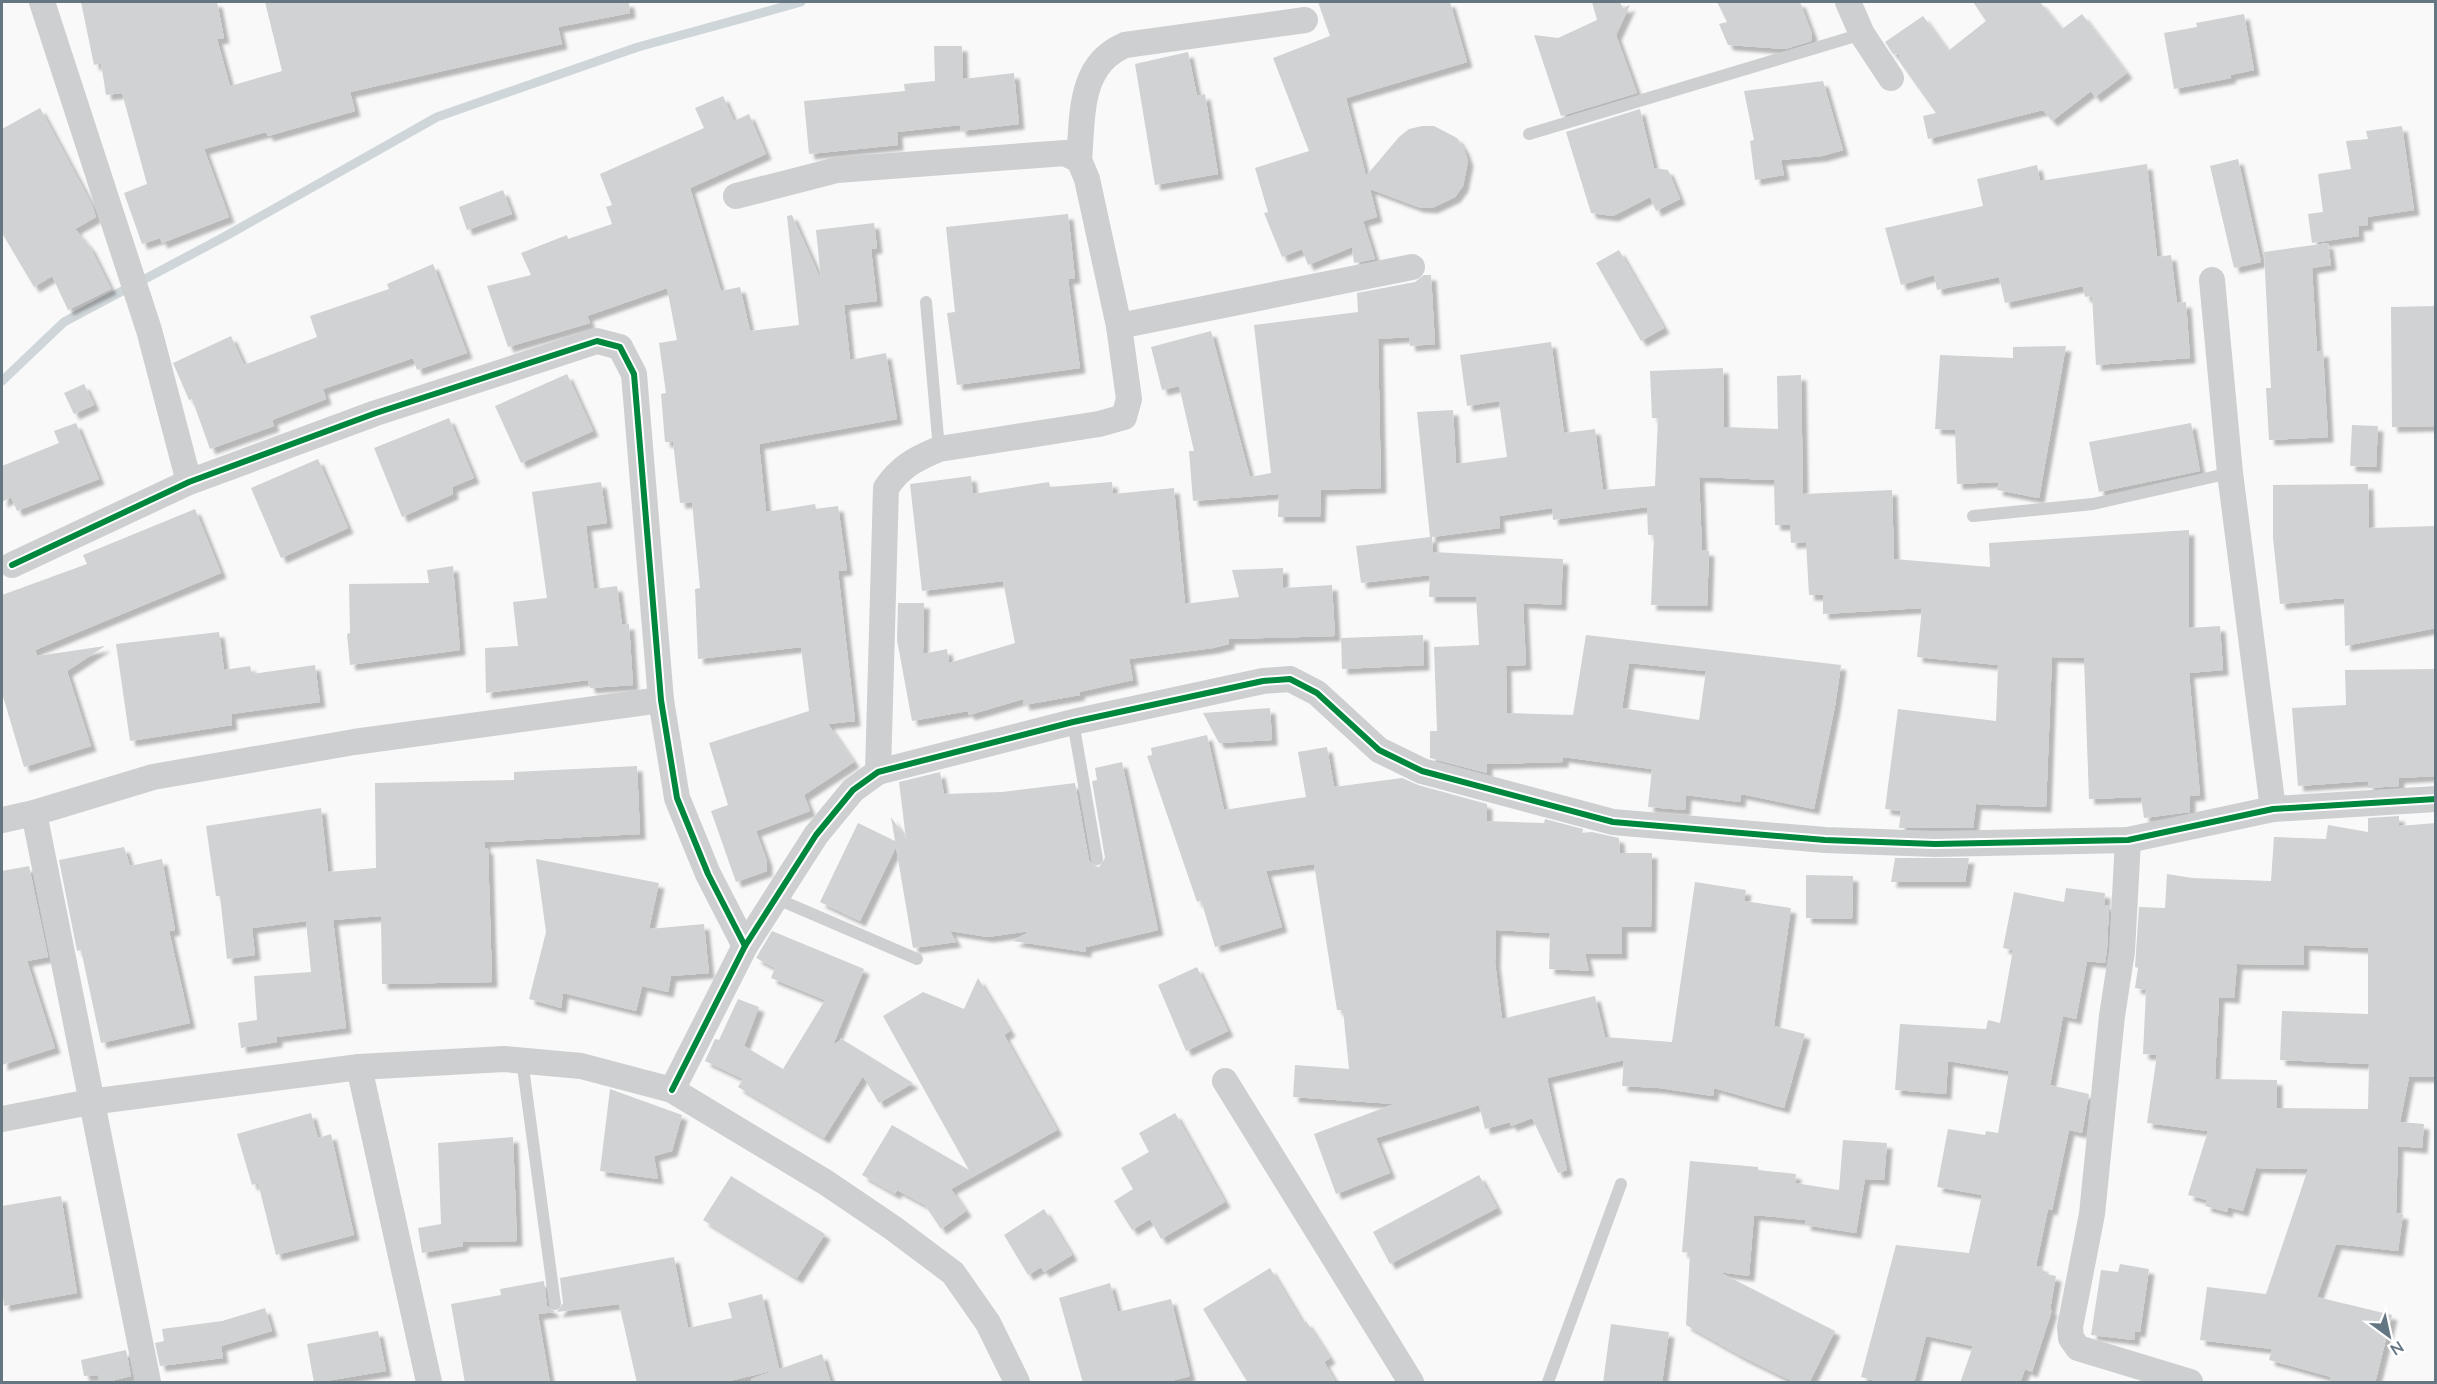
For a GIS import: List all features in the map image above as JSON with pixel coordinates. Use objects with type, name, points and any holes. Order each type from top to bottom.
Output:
[{"type":"street","points":[[42,2],[149,330],[189,482]]},
{"type":"street","points":[[1848,2],[1862,34],[1891,78]]},
{"type":"street","points":[[878,772],[886,488],[898,471],[915,459],[939,449],[1099,424],[1124,417],[1129,399],[1119,326],[1087,179],[1079,160],[1087,84],[1108,52],[1125,45],[1305,20]]},
{"type":"street","points":[[736,196],[837,170],[1065,153],[1079,160]]},
{"type":"street","points":[[1119,326],[1412,267]]},
{"type":"street","points":[[2212,280],[2230,473],[2273,810]]},
{"type":"street","points":[[12,565],[189,482],[376,413],[597,341],[620,347],[634,374],[661,700],[677,798],[708,874],[745,946]]},
{"type":"street","points":[[672,1090],[745,946],[775,898],[816,835],[853,790],[878,772],[1073,722],[1263,681],[1290,679],[1317,693],[1379,750],[1422,771],[1613,822],[1825,840],[1924,844],[2128,840],[2273,810],[2436,799]]},
{"type":"street","points":[[2,819],[34,813],[153,777],[354,742],[661,700]]},
{"type":"street","points":[[34,813],[148,1383]]},
{"type":"street","points":[[2128,840],[2122,951],[2112,1016],[2092,1214],[2070,1327],[2071,1338],[2078,1348],[2190,1383]]},
{"type":"street","points":[[2,1119],[90,1102],[360,1067],[504,1059],[581,1066],[672,1090],[825,1182],[893,1228],[953,1273],[988,1323],[1017,1383]]},
{"type":"street","points":[[360,1067],[429,1383]]},
{"type":"street","points":[[1225,1081],[1411,1383]]},
{"type":"lane","points":[[1529,134],[1862,34]]},
{"type":"lane","points":[[926,302],[939,449]]},
{"type":"lane","points":[[1973,516],[2093,504],[2230,473]]},
{"type":"lane","points":[[1073,722],[1097,859]]},
{"type":"lane","points":[[775,898],[917,959]]},
{"type":"lane","points":[[522,1060],[555,1304]]},
{"type":"lane","points":[[1548,1383],[1621,1184]]},
{"type":"building","points":[[81,2],[217,2],[224,38],[217,39],[230,86],[282,71],[265,2],[629,2],[630,13],[558,27],[562,44],[350,92],[355,111],[268,136],[266,132],[204,149],[229,217],[162,243],[160,238],[142,244],[124,193],[147,184],[122,93],[106,95],[101,63],[94,65]]},
{"type":"building","points":[[1318,2],[1450,2],[1467,62],[1346,98],[1366,176],[1399,137],[1409,129],[1422,126],[1434,126],[1457,138],[1468,161],[1463,186],[1455,197],[1432,208],[1418,207],[1370,189],[1377,217],[1363,221],[1375,259],[1354,263],[1352,247],[1308,265],[1302,249],[1282,257],[1264,213],[1268,212],[1255,168],[1309,151],[1273,58],[1330,36]]},
{"type":"building","points":[[1592,2],[1620,2],[1623,8],[1630,5],[1616,35],[1637,93],[1561,116],[1534,35],[1558,38],[1597,20]]},
{"type":"building","points":[[1717,2],[1800,2],[1812,34],[1811,41],[1785,49],[1728,45],[1719,24],[1727,22]]},
{"type":"building","points":[[1973,2],[2040,2],[2062,29],[2082,14],[2127,73],[2095,97],[2091,91],[2052,121],[2043,110],[1928,139],[1923,116],[1936,113],[1899,61],[1899,55],[1893,54],[1885,42],[1923,16],[1948,51],[1986,21]]},
{"type":"building","points":[[2244,14],[2254,70],[2230,75],[2231,78],[2174,89],[2164,33],[2197,27],[2196,23]]},
{"type":"building","points":[[934,46],[962,46],[963,79],[1014,73],[1019,124],[961,131],[960,125],[897,132],[898,145],[809,154],[804,101],[905,91],[904,84],[935,81]]},
{"type":"building","points":[[1188,52],[1197,96],[1205,94],[1218,174],[1155,185],[1135,64]]},
{"type":"building","points":[[1823,81],[1843,150],[1822,156],[1781,160],[1784,175],[1755,180],[1750,141],[1754,140],[1744,91]]},
{"type":"building","points":[[723,96],[734,121],[749,114],[766,154],[690,188],[721,291],[740,287],[750,331],[799,325],[787,216],[792,215],[821,280],[816,230],[874,223],[877,248],[871,249],[877,301],[844,305],[850,360],[886,353],[897,419],[759,444],[766,512],[815,504],[816,509],[838,506],[847,570],[838,571],[855,721],[828,724],[854,762],[804,795],[810,811],[756,831],[767,861],[767,871],[736,882],[711,811],[728,805],[709,743],[809,711],[801,647],[698,659],[695,589],[700,588],[692,502],[680,503],[673,442],[665,442],[661,394],[666,393],[659,343],[677,340],[667,288],[587,316],[590,323],[508,347],[487,286],[531,275],[521,253],[567,235],[568,239],[612,224],[606,207],[612,205],[600,174],[704,128],[695,108]]},
{"type":"building","points":[[40,108],[92,205],[96,217],[75,229],[90,247],[111,289],[68,310],[52,276],[34,287],[2,233],[2,129]]},
{"type":"building","points":[[1640,109],[1654,168],[1668,170],[1680,199],[1656,211],[1650,197],[1613,216],[1591,213],[1566,132]]},
{"type":"building","points":[[2402,126],[2414,210],[2367,217],[2368,225],[2358,226],[2359,236],[2312,243],[2308,214],[2323,212],[2318,174],[2351,169],[2346,141],[2368,139],[2366,131]]},
{"type":"building","points":[[2238,159],[2261,262],[2234,268],[2210,166]]},
{"type":"building","points":[[2147,164],[2157,257],[2171,255],[2177,303],[2186,302],[2190,358],[2096,365],[2092,296],[2085,297],[2083,286],[2005,303],[1999,277],[1937,290],[1934,275],[1901,285],[1885,228],[1983,206],[1977,179],[2037,165],[2040,181]]},
{"type":"building","points":[[503,190],[512,214],[467,230],[459,207]]},
{"type":"building","points":[[1068,214],[1075,278],[1068,279],[1080,368],[957,385],[947,313],[955,312],[946,227]]},
{"type":"building","points":[[2328,243],[2331,265],[2312,268],[2317,352],[2323,351],[2328,437],[2269,440],[2266,388],[2271,388],[2264,252]]},
{"type":"building","points":[[1619,250],[1664,328],[1641,341],[1596,263]]},
{"type":"building","points":[[433,264],[467,353],[417,370],[413,358],[323,389],[326,399],[272,420],[274,426],[210,449],[192,399],[189,400],[173,363],[231,336],[244,365],[317,337],[310,316],[389,289],[387,284]]},
{"type":"building","points":[[1424,275],[1431,275],[1435,344],[1410,346],[1409,337],[1378,339],[1381,488],[1321,490],[1320,517],[1278,517],[1279,494],[1193,501],[1189,451],[1194,451],[1179,386],[1162,390],[1151,347],[1211,331],[1250,477],[1271,473],[1254,325],[1358,312],[1357,293],[1415,282]]},
{"type":"building","points":[[2436,306],[2436,426],[2392,427],[2391,307]]},
{"type":"building","points":[[1551,342],[1564,433],[1595,429],[1603,490],[1655,486],[1658,418],[1652,418],[1650,371],[1723,368],[1724,427],[1778,429],[1777,376],[1801,375],[1803,494],[1892,490],[1894,559],[1990,567],[1989,543],[2189,530],[2189,628],[2220,626],[2223,670],[2189,673],[2200,795],[2190,796],[2190,812],[2144,818],[2141,797],[2089,799],[2084,658],[2052,657],[2046,807],[1976,804],[1973,828],[1899,828],[1901,811],[1885,809],[1898,709],[1996,721],[1998,665],[1917,657],[1922,608],[1823,614],[1823,595],[1809,595],[1806,542],[1791,543],[1790,525],[1775,525],[1774,480],[1699,477],[1702,550],[1709,551],[1707,606],[1651,605],[1654,535],[1648,535],[1647,507],[1553,520],[1552,508],[1499,516],[1500,528],[1432,537],[1433,552],[1563,559],[1561,605],[1523,603],[1526,665],[1506,666],[1507,713],[1573,715],[1586,635],[1841,665],[1814,809],[1741,794],[1740,802],[1686,795],[1685,810],[1648,807],[1652,769],[1563,757],[1563,762],[1487,764],[1487,773],[1430,758],[1430,731],[1437,731],[1434,647],[1479,645],[1476,597],[1429,597],[1430,575],[1361,583],[1356,546],[1430,537],[1417,412],[1453,410],[1456,464],[1507,457],[1499,401],[1467,406],[1460,355]],"holes":[[[1629,663],[1706,671],[1699,720],[1622,708]]]},
{"type":"building","points":[[2066,346],[2039,498],[1997,490],[1999,482],[1957,484],[1955,430],[1935,429],[1940,355],[2013,358],[2013,347]]},
{"type":"building","points":[[567,374],[593,431],[521,463],[495,406]]},
{"type":"building","points":[[84,384],[94,405],[74,414],[64,393]]},
{"type":"building","points":[[449,418],[474,478],[452,487],[453,494],[402,517],[374,448]]},
{"type":"building","points":[[76,423],[99,479],[17,511],[11,497],[2,502],[2,466],[59,443],[54,431]]},
{"type":"building","points":[[2191,423],[2200,471],[2099,492],[2089,442]]},
{"type":"building","points":[[2352,425],[2378,426],[2376,467],[2350,466]]},
{"type":"building","points":[[318,459],[348,528],[281,558],[251,488]]},
{"type":"building","points":[[971,476],[973,494],[1049,482],[1050,487],[1112,482],[1113,494],[1174,488],[1185,604],[1239,597],[1232,570],[1283,568],[1283,588],[1332,585],[1335,636],[1229,639],[1229,644],[1213,648],[1129,659],[1133,680],[1079,692],[1080,695],[1024,705],[1023,699],[969,715],[968,711],[912,721],[897,640],[898,603],[924,603],[923,654],[947,649],[949,663],[1015,643],[1003,581],[922,591],[910,484]]},
{"type":"building","points":[[601,482],[607,523],[586,526],[594,589],[617,586],[622,625],[629,624],[633,685],[590,688],[588,680],[486,693],[485,648],[518,646],[513,602],[547,598],[532,492]]},
{"type":"building","points":[[2368,484],[2369,528],[2436,526],[2436,628],[2345,646],[2344,598],[2280,604],[2273,538],[2273,485]]},
{"type":"building","points":[[195,509],[221,573],[35,650],[37,656],[105,646],[67,671],[91,746],[24,767],[2,693],[2,595],[87,564],[83,555]]},
{"type":"building","points":[[453,566],[460,650],[350,665],[347,634],[350,633],[349,584],[429,583],[427,570]]},
{"type":"building","points":[[219,632],[224,670],[250,666],[252,674],[315,665],[320,702],[231,714],[232,725],[130,741],[116,644]]},
{"type":"building","points":[[1423,635],[1424,665],[1342,669],[1341,638]]},
{"type":"building","points":[[2436,669],[2436,776],[2399,778],[2399,786],[2368,788],[2368,781],[2298,786],[2292,708],[2346,705],[2345,670]]},
{"type":"building","points":[[1270,708],[1272,740],[1219,743],[1203,713]]},
{"type":"building","points":[[1207,735],[1224,810],[1306,797],[1298,752],[1327,747],[1334,787],[1402,778],[1418,785],[1487,804],[1487,821],[1544,823],[1545,819],[1583,829],[1582,833],[1592,832],[1619,838],[1620,853],[1652,853],[1651,927],[1622,927],[1622,954],[1585,954],[1589,971],[1549,969],[1550,933],[1496,930],[1495,962],[1502,1019],[1595,996],[1605,1037],[1672,1042],[1695,882],[1746,890],[1744,901],[1791,908],[1774,1026],[1805,1034],[1784,1108],[1714,1088],[1713,1096],[1659,1088],[1622,1086],[1624,1060],[1547,1078],[1567,1170],[1558,1173],[1532,1118],[1511,1126],[1510,1122],[1485,1129],[1479,1105],[1376,1138],[1390,1173],[1336,1194],[1314,1134],[1394,1104],[1293,1097],[1295,1065],[1349,1069],[1343,1010],[1337,1010],[1314,864],[1266,871],[1282,927],[1215,947],[1201,900],[1197,902],[1147,756],[1152,755],[1151,748]]},
{"type":"building","points":[[1122,762],[1158,930],[1086,947],[1086,952],[1013,941],[1030,931],[988,937],[950,931],[956,942],[913,948],[896,847],[860,921],[820,902],[858,823],[895,841],[891,817],[906,839],[899,782],[940,772],[944,794],[1002,792],[1075,783],[1089,860],[1094,866],[1099,867],[1105,858],[1092,781],[1097,780],[1095,768]]},
{"type":"building","points":[[637,766],[640,834],[485,842],[485,848],[488,849],[492,982],[382,984],[381,916],[333,920],[346,1028],[277,1037],[277,1042],[241,1048],[238,1023],[257,1020],[254,976],[311,972],[306,921],[252,928],[255,955],[227,959],[220,896],[216,896],[206,826],[321,808],[328,872],[376,868],[375,783],[514,780],[514,772]]},
{"type":"building","points":[[2399,816],[2399,826],[2436,823],[2436,1077],[2409,1077],[2400,1122],[2424,1124],[2422,1148],[2398,1146],[2396,1213],[2403,1214],[2398,1251],[2336,1244],[2317,1297],[2392,1315],[2375,1383],[2330,1383],[2331,1377],[2269,1360],[2272,1349],[2200,1340],[2207,1287],[2266,1294],[2308,1169],[2256,1168],[2243,1211],[2228,1207],[2227,1212],[2205,1206],[2207,1200],[2188,1195],[2208,1131],[2147,1123],[2157,1055],[2143,1054],[2146,990],[2135,988],[2138,968],[2135,967],[2139,907],[2165,908],[2167,874],[2192,878],[2271,881],[2274,837],[2326,839],[2328,825],[2368,832],[2368,818]],"holes":[[[2304,945],[2368,948],[2368,1014],[2282,1011],[2280,1060],[2369,1064],[2368,1109],[2277,1108],[2277,1080],[2215,1079],[2219,997],[2234,998],[2237,964],[2304,965]]]},
{"type":"building","points":[[124,847],[130,866],[162,859],[175,930],[169,931],[190,1023],[101,1043],[81,950],[77,951],[59,860]]},
{"type":"building","points":[[1895,858],[1969,858],[1965,882],[1891,882]]},
{"type":"building","points":[[536,859],[659,883],[649,929],[704,924],[709,973],[671,976],[668,992],[642,986],[636,1011],[563,993],[561,1008],[529,999],[546,932]]},
{"type":"building","points":[[29,866],[48,957],[27,961],[55,1048],[2,1065],[2,871]]},
{"type":"building","points":[[1806,875],[1853,876],[1852,919],[1806,918]]},
{"type":"building","points":[[2066,888],[2105,893],[2104,905],[2109,905],[2107,949],[2105,963],[2087,961],[2076,1019],[2063,1016],[2050,1085],[2089,1094],[2082,1133],[2069,1130],[2052,1210],[2048,1209],[2036,1266],[2043,1267],[2041,1273],[2056,1276],[2050,1310],[2052,1310],[2032,1372],[2025,1369],[2020,1383],[1960,1383],[1973,1346],[1926,1336],[1914,1383],[1883,1383],[1861,1377],[1896,1245],[1969,1253],[1982,1195],[1937,1187],[1948,1129],[1985,1135],[1986,1131],[1998,1133],[2009,1071],[1948,1061],[1946,1094],[1895,1090],[1900,1024],[1986,1029],[1988,1020],[2000,1023],[2013,950],[2003,948],[2014,892],[2064,902]]},
{"type":"building","points":[[772,931],[864,969],[833,1045],[841,1040],[840,1038],[913,1083],[879,1103],[863,1076],[824,1138],[738,1087],[743,1079],[705,1061],[715,1039],[719,1040],[738,999],[759,1007],[744,1046],[783,1069],[825,1000],[771,978],[775,968],[756,958]]},
{"type":"building","points":[[1197,967],[1228,1031],[1186,1051],[1158,985]]},
{"type":"building","points":[[978,978],[1010,1031],[1004,1035],[1057,1130],[951,1189],[966,1211],[941,1229],[925,1205],[897,1190],[895,1194],[862,1175],[892,1125],[969,1170],[883,1016],[923,992],[964,1009]]},
{"type":"building","points":[[610,1089],[682,1115],[672,1151],[654,1156],[658,1179],[600,1171]]},
{"type":"building","points":[[311,1113],[318,1138],[331,1134],[354,1235],[276,1255],[258,1183],[252,1185],[237,1134]]},
{"type":"building","points":[[1175,1113],[1225,1202],[1161,1239],[1150,1219],[1132,1230],[1114,1201],[1133,1189],[1121,1168],[1149,1152],[1139,1133]]},
{"type":"building","points":[[513,1137],[517,1241],[463,1242],[463,1246],[422,1253],[418,1228],[441,1224],[438,1143]]},
{"type":"building","points":[[1843,1140],[1887,1143],[1884,1180],[1865,1179],[1856,1233],[1805,1225],[1806,1220],[1754,1215],[1749,1276],[1719,1272],[1835,1331],[1809,1383],[1796,1383],[1686,1325],[1690,1253],[1682,1252],[1690,1161],[1758,1167],[1758,1170],[1796,1174],[1795,1183],[1839,1190]]},
{"type":"building","points":[[1479,1175],[1497,1208],[1390,1264],[1373,1232]]},
{"type":"building","points":[[731,1176],[825,1234],[797,1278],[703,1220]]},
{"type":"building","points":[[61,1196],[77,1293],[4,1306],[2,1206]]},
{"type":"building","points":[[1044,1209],[1072,1255],[1044,1272],[1041,1267],[1028,1275],[1004,1235]]},
{"type":"building","points":[[674,1257],[688,1328],[732,1318],[728,1303],[762,1294],[779,1369],[721,1383],[637,1383],[619,1304],[557,1312],[563,1303],[560,1278]]},
{"type":"building","points":[[2120,1264],[2149,1269],[2140,1332],[2135,1331],[2134,1340],[2091,1335],[2101,1270],[2118,1272]]},
{"type":"building","points":[[1270,1268],[1303,1323],[1306,1321],[1330,1358],[1324,1362],[1336,1383],[1248,1383],[1203,1309]]},
{"type":"building","points":[[544,1281],[547,1306],[555,1312],[538,1314],[550,1383],[465,1383],[451,1304],[501,1295],[500,1289]]},
{"type":"building","points":[[1110,1283],[1118,1312],[1171,1299],[1190,1376],[1164,1383],[1083,1383],[1059,1298]]},
{"type":"building","points":[[265,1308],[272,1331],[221,1346],[223,1358],[160,1366],[155,1343],[164,1341],[162,1329],[222,1321]]},
{"type":"building","points":[[1611,1324],[1669,1332],[1662,1383],[1603,1383]]},
{"type":"building","points":[[378,1331],[386,1371],[314,1383],[307,1344]]},
{"type":"building","points":[[126,1350],[131,1376],[100,1383],[98,1375],[84,1376],[81,1360]]},
{"type":"building","points":[[822,1354],[831,1383],[751,1383],[751,1379]]},
{"type":"waterway","points":[[2,381],[64,322],[224,237],[437,117],[638,47],[801,2]]},
{"type":"cycle path","points":[[12,565],[189,482],[376,413],[597,341],[620,347],[634,374],[661,700],[677,798],[708,874],[745,946]]},
{"type":"cycle path","points":[[672,1090],[745,946],[816,835],[853,790],[878,772],[1073,722],[1263,681],[1290,679],[1317,693],[1379,750],[1422,771],[1613,822],[1825,840],[1935,844],[2128,840],[2273,809],[2436,799]]}]
